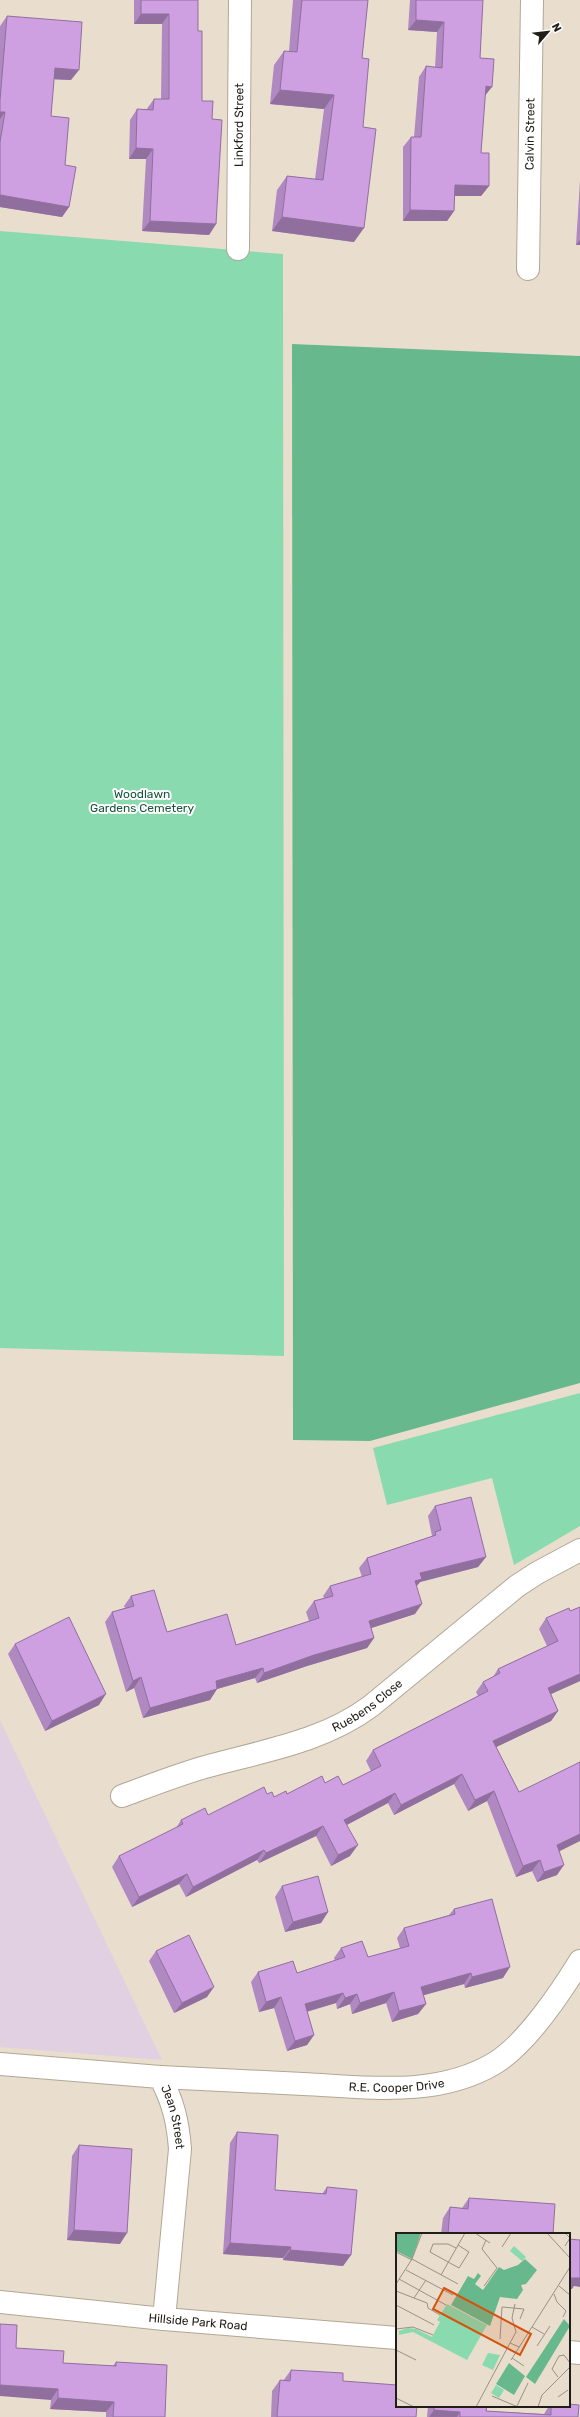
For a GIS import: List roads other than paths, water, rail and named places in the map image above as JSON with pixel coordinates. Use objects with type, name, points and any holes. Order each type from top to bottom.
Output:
[{"type":"street","name":"Linkford Street","points":[[238,249],[240,0]]},
{"type":"street","name":"Calvin Street","points":[[528,269],[532,0]]},
{"type":"street","name":"Ruebens Close","points":[[122,1796],[203,1768],[316,1736],[346,1723],[371,1706],[517,1586],[537,1573],[580,1550]]},
{"type":"street","name":"R.E. Cooper Drive","points":[[160,2077],[398,2088],[452,2081],[482,2070],[509,2053],[556,2000],[580,1961]]},
{"type":"street","name":"Jean Street","points":[[0,2064],[160,2077],[171,2098],[178,2123],[180,2149],[164,2319]]},
{"type":"street","name":"Hillside Park Road","points":[[0,2302],[164,2319],[396,2338]]},
{"type":"street","points":[[570,2352],[580,2353]]},
{"type":"park label","name":"Woodlawn Gardens Cemetery","points":[[142,801]]}]
